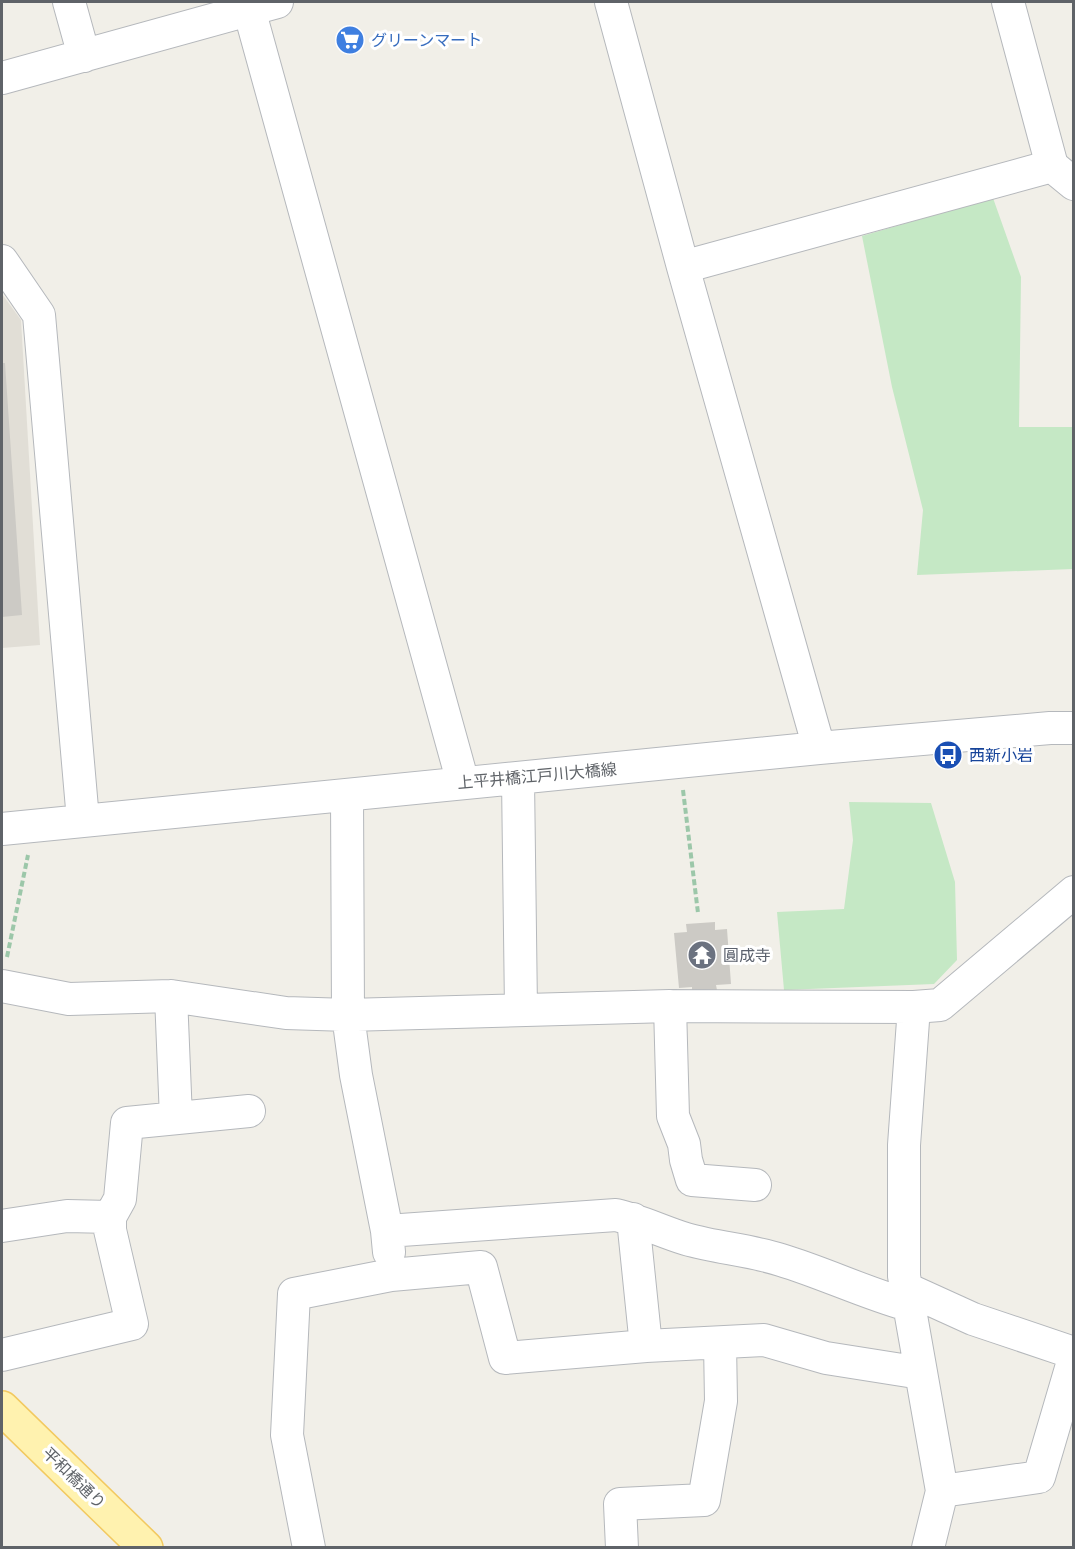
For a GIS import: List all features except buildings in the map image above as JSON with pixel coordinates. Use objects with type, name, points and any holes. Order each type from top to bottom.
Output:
[{"type":"main road","name":"平和橋通り","points":[[2,1408],[146,1548]]},
{"type":"street","points":[[69,2],[84,56]]},
{"type":"street","points":[[611,2],[683,267],[819,748]]},
{"type":"street","points":[[683,267],[1063,175],[1008,2]]},
{"type":"street","points":[[2,78],[258,4],[462,783]]},
{"type":"street","points":[[2,261],[39,315],[83,820]]},
{"type":"street","name":"上平井橋江戸川大橋線","points":[[2,829],[819,748],[1050,728],[1074,728]]},
{"type":"street","points":[[518,779],[521,1010]]},
{"type":"street","points":[[347,795],[348,1015],[356,1075],[387,1231],[391,1275]]},
{"type":"street","points":[[4,975],[69,999],[171,996],[286,1013],[348,1015],[670,1006],[914,1007],[940,1005],[1074,892]]},
{"type":"street","points":[[171,996],[176,1118]]},
{"type":"street","points":[[670,1006],[673,1116],[684,1144],[692,1180],[755,1185]]},
{"type":"street","points":[[914,1007],[904,1145],[904,1276],[942,1491],[928,1548]]},
{"type":"street","points":[[2,1354],[132,1324],[110,1230],[110,1217],[120,1199],[127,1123],[249,1111]]},
{"type":"street","points":[[387,1231],[616,1215],[686,1239],[779,1259],[819,1272],[876,1296],[907,1297],[1074,1353]]},
{"type":"street","points":[[2,1226],[67,1216],[110,1217]]},
{"type":"street","points":[[633,1219],[646,1346]]},
{"type":"street","points":[[309,1548],[287,1435],[294,1294],[391,1275],[481,1267],[505,1358],[646,1346],[764,1340],[826,1358],[921,1373]]},
{"type":"street","points":[[622,1548],[620,1504],[704,1500],[721,1401],[720,1343]]},
{"type":"street","points":[[942,1491],[1039,1477],[1074,1358]]},
{"type":"path","points":[[680,762],[698,913]]},
{"type":"path","points":[[4,975],[34,825]]},
{"type":"shaded area","points":[[2,294],[21,320],[40,645],[2,648]]},
{"type":"green space","points":[[993,198],[1021,277],[1019,427],[1073,427],[1073,569],[917,575],[923,510],[892,387],[862,236]]},
{"type":"green space","points":[[849,802],[931,803],[955,882],[957,960],[934,984],[784,990],[777,912],[844,909],[853,840]]},
{"type":"place","name":"グリーンマート","points":[[350,40]]},
{"type":"place","name":"西新小岩","points":[[948,755]]},
{"type":"place","name":"圓成寺","points":[[702,955]]}]
